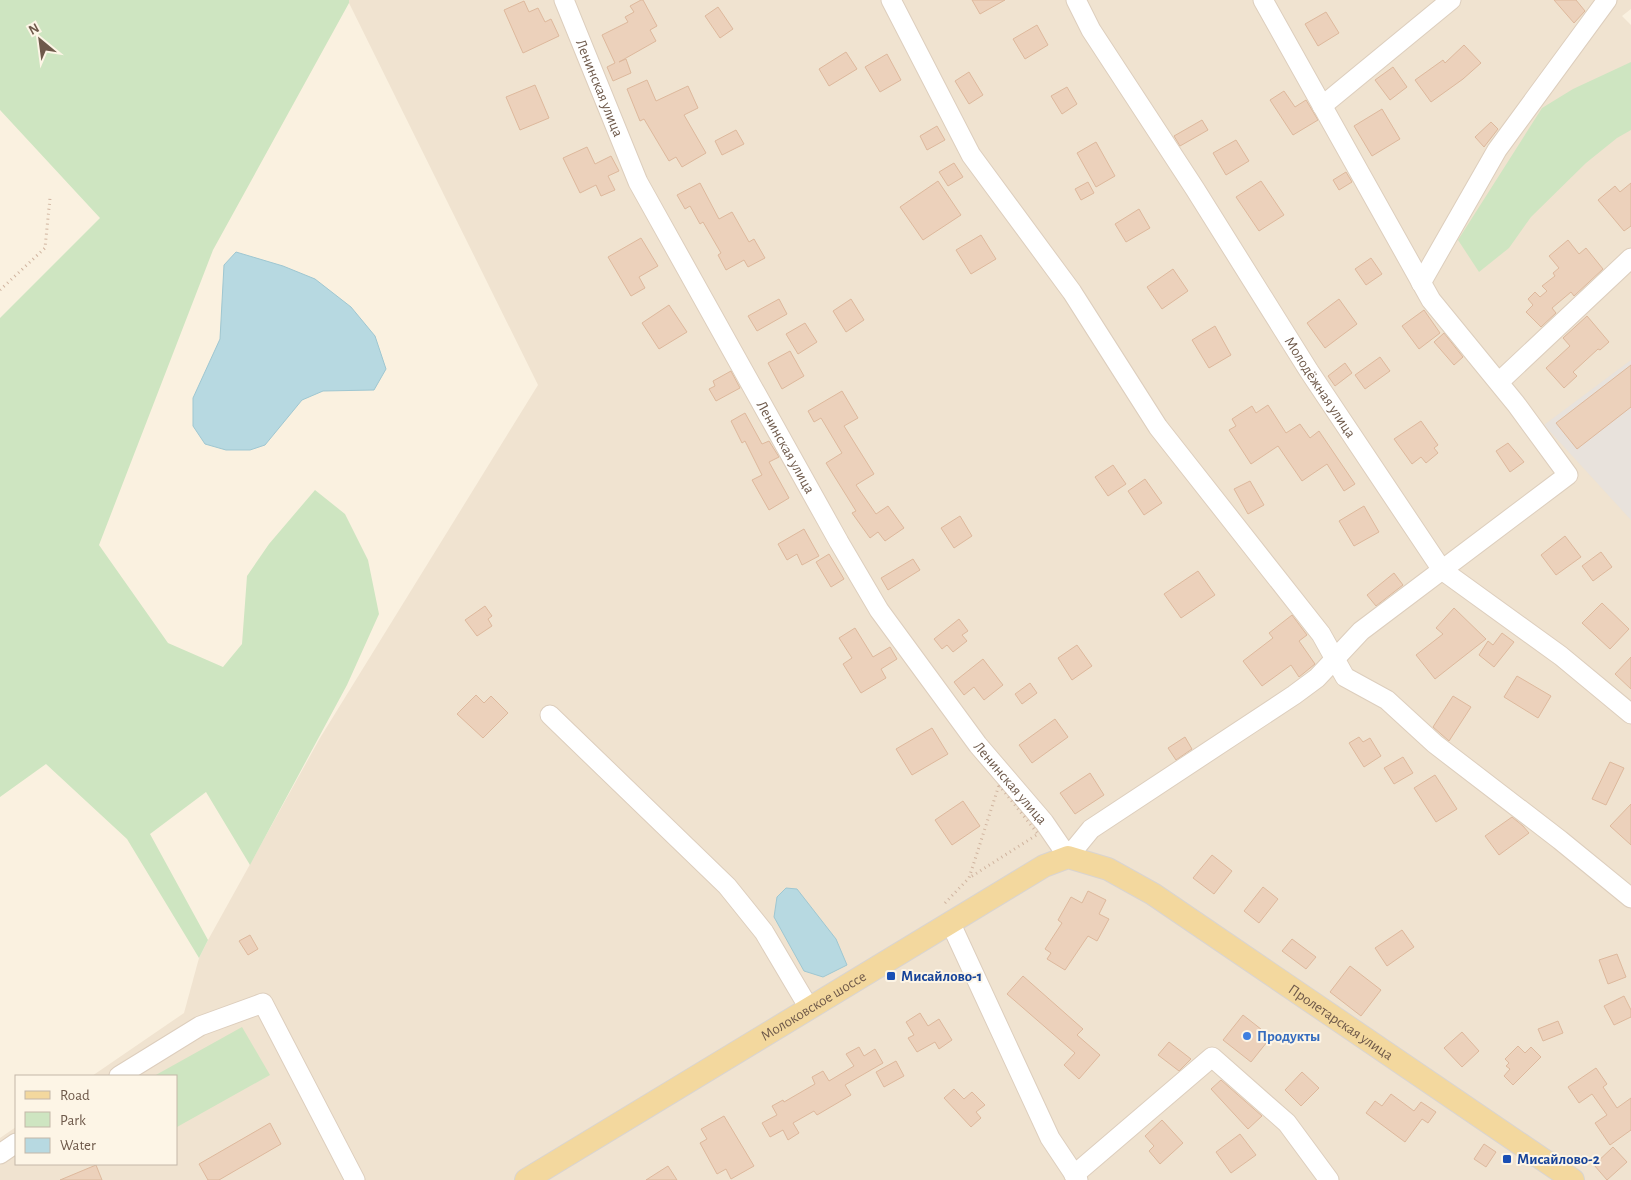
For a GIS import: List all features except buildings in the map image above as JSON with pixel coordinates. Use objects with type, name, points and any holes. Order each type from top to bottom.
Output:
[{"type":"main road","name":"Пролетарская улица","points":[[1068,857],[1108,869],[1161,900],[1573,1180]]},
{"type":"main road","name":"Молоковское шоссе","points":[[526,1180],[950,922],[1044,866],[1068,857]]},
{"type":"street","name":"Ленинская улица","points":[[564,0],[638,182],[839,542],[879,610],[972,737],[1044,822],[1068,857]]},
{"type":"street","points":[[891,0],[971,155],[1072,292],[1158,427],[1320,634],[1345,677],[1387,700],[1435,744],[1560,840],[1631,898]]},
{"type":"street","name":"Молодёжная улица","points":[[1076,0],[1090,30],[1195,189],[1309,371],[1442,570],[1561,656],[1631,714]]},
{"type":"street","points":[[1068,857],[1091,829],[1317,678],[1361,631],[1568,475],[1516,404],[1431,300],[1263,0]]},
{"type":"street","points":[[1322,106],[1451,0]]},
{"type":"street","points":[[1421,282],[1497,150],[1607,0]]},
{"type":"street","points":[[1498,382],[1631,258]]},
{"type":"street","points":[[550,716],[727,886],[764,932],[809,1008]]},
{"type":"street","points":[[950,922],[1050,1138],[1076,1177],[1212,1057],[1287,1123],[1330,1180]]},
{"type":"street","points":[[121,1075],[200,1026],[263,1003],[354,1180]]},
{"type":"street","points":[[0,1154],[15,1144]]},
{"type":"path","points":[[0,290],[45,248],[50,198]]},
{"type":"path","points":[[999,785],[1038,834],[969,878],[987,822],[999,785]]},
{"type":"shaded area","points":[[349,0],[1631,0],[1631,9],[1622,16],[1631,25],[1631,1180],[0,1180],[0,1138],[15,1128],[15,1165],[178,1165],[178,1075],[93,1075],[184,1013],[199,958],[320,738],[538,385]]},
{"type":"shaded area","points":[[1631,360],[1631,520],[1544,425]]},
{"type":"green space","points":[[0,0],[349,0],[213,250],[99,545],[168,643],[223,667],[242,644],[247,576],[269,544],[315,490],[345,514],[368,560],[379,614],[347,685],[250,865],[206,792],[150,834],[208,940],[199,958],[127,839],[46,764],[0,797],[0,318],[100,218],[0,110]]},
{"type":"green space","points":[[1631,62],[1631,130],[1617,138],[1586,163],[1531,217],[1509,248],[1479,272],[1458,240],[1542,108],[1573,89]]},
{"type":"green space","points":[[242,1027],[270,1075],[178,1126],[178,1075],[156,1075]]},
{"type":"water","points":[[236,252],[283,266],[315,279],[351,307],[375,336],[386,369],[374,390],[323,391],[302,400],[265,445],[250,450],[226,450],[205,444],[193,426],[193,398],[220,339],[224,265]]},
{"type":"water","points":[[786,888],[797,889],[836,939],[847,965],[823,977],[804,971],[774,917],[777,897]]},
{"type":"place","name":"Мисайлово-1","points":[[891,976]]},
{"type":"place","name":"Продукты","points":[[1247,1036]]},
{"type":"place","name":"Мисайлово-2","points":[[1507,1159]]}]
